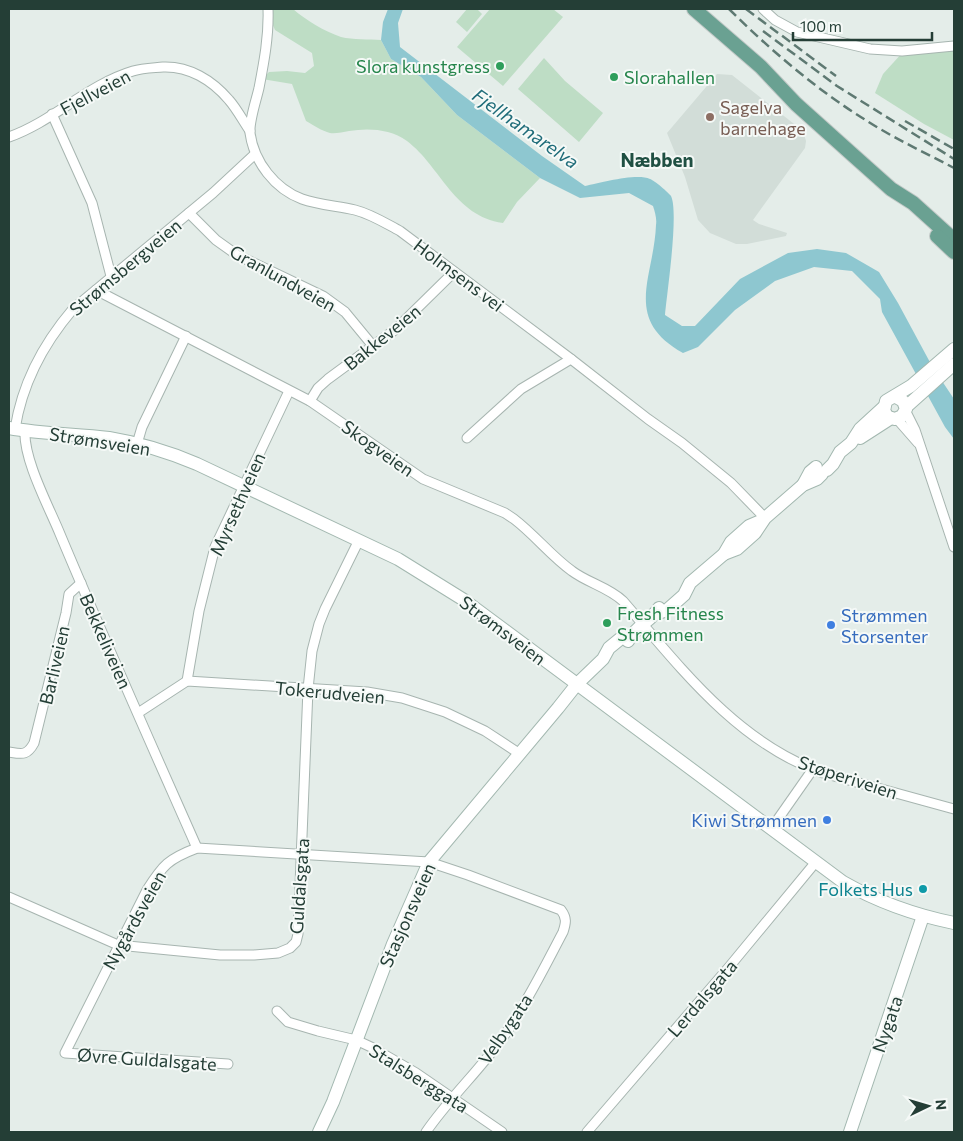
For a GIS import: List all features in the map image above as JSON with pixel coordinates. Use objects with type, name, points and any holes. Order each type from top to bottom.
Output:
[{"type":"main road","points":[[688,9],[700,23],[761,78],[796,104],[891,189],[954,252]]},
{"type":"main road","points":[[694,9],[767,72],[796,104]]},
{"type":"main road","points":[[891,189],[913,203],[954,240]]},
{"type":"main road","name":"Stasjonsveien","points":[[319,1132],[333,1102],[390,951],[429,862],[576,684],[603,659],[614,655],[625,646],[631,635],[655,614],[667,610],[684,595],[690,584],[724,554],[731,542],[749,526],[764,519],[803,485],[816,479],[827,458],[866,436],[897,412],[915,391],[938,370],[954,349]]},
{"type":"main road","name":"Stasjonsveien","points":[[938,370],[954,364]]},
{"type":"main road","name":"Stasjonsveien","points":[[897,412],[901,399],[896,397],[915,391]]},
{"type":"main road","name":"Strømsveien","points":[[16,429],[98,437],[137,444],[185,459],[411,566],[444,586],[843,882],[873,897],[924,916],[954,923]]},
{"type":"main road","name":"Nygata","points":[[850,1132],[924,916]]},
{"type":"street","name":"Holmsens vei","points":[[268,9],[269,25],[265,57],[250,132],[255,154],[272,179],[281,188],[304,199],[356,210],[374,216],[400,231],[689,449],[731,483],[764,519]]},
{"type":"street","points":[[762,9],[775,20],[797,32],[870,49],[902,51],[954,46]]},
{"type":"street","name":"Fjellveien","points":[[9,137],[106,82],[146,68],[174,67],[200,75],[214,86],[229,100],[250,132]]},
{"type":"street","points":[[52,114],[92,203],[112,276]]},
{"type":"street","name":"Strømsbergveien","points":[[16,429],[18,411],[29,377],[58,326],[73,308],[214,193],[255,154]]},
{"type":"street","name":"Granlundveien","points":[[189,213],[216,240],[237,255],[323,296],[345,312],[372,346]]},
{"type":"street","name":"Bakkeveien","points":[[310,401],[318,388],[328,379],[403,323],[454,272]]},
{"type":"street","name":"Skogveien","points":[[96,290],[310,401],[423,479],[499,510],[514,519],[573,572],[586,581],[604,588],[617,596],[644,624]]},
{"type":"street","points":[[137,444],[142,428],[186,336]]},
{"type":"street","points":[[467,438],[521,389],[571,359]]},
{"type":"street","name":"Myrsethveien","points":[[187,680],[199,611],[216,547],[289,391]]},
{"type":"street","points":[[897,412],[920,445],[954,547]]},
{"type":"street","name":"Bekkeliveien","points":[[16,429],[25,443],[27,454],[80,583],[197,848]]},
{"type":"street","name":"Guldalsgata","points":[[9,897],[118,945],[220,955],[278,953],[290,948],[296,942],[302,854],[308,689],[312,651],[325,609],[359,540]]},
{"type":"street","name":"Barliveien","points":[[9,752],[23,754],[30,750],[42,715],[69,594],[80,583]]},
{"type":"street","name":"Støperiveien","points":[[644,624],[727,716],[766,744],[813,769],[954,809]]},
{"type":"street","points":[[138,713],[187,680]]},
{"type":"street","name":"Tokerudveien","points":[[187,680],[366,692],[402,698],[425,705],[484,731],[520,754]]},
{"type":"street","points":[[771,829],[813,769]]},
{"type":"street","name":"Nygårdsveien","points":[[65,1053],[118,945],[160,869],[178,855],[197,848],[429,862],[561,910],[565,916]]},
{"type":"street","name":"Lerdalsgata","points":[[587,1132],[729,967],[815,863]]},
{"type":"street","name":"Velbygata","points":[[426,1132],[506,1034],[563,932],[566,924],[565,916]]},
{"type":"street","name":"Stalsberggata","points":[[277,1011],[288,1022],[356,1040],[371,1047],[416,1074],[502,1132]]},
{"type":"street","name":"Øvre Guldalsgate","points":[[65,1053],[228,1064]]},
{"type":"shaded area","points":[[717,74],[732,75],[803,131],[806,141],[805,148],[753,220],[759,224],[787,233],[786,236],[747,244],[736,244],[710,233],[698,220],[685,177],[667,133]]},
{"type":"green space","points":[[266,9],[293,9],[328,32],[341,37],[381,40],[391,59],[421,77],[457,115],[540,178],[517,202],[503,223],[486,219],[460,201],[419,152],[400,137],[372,130],[330,133],[306,121],[292,84],[262,79],[269,72],[305,73],[314,66],[312,53],[275,30]]},
{"type":"green space","points":[[467,9],[477,9],[482,14],[467,32],[456,22]]},
{"type":"green space","name":"Slora kunstgress","points":[[490,9],[553,9],[563,17],[503,86],[457,47]]},
{"type":"green space","points":[[954,48],[954,140],[924,124],[875,93],[883,74],[903,52]]},
{"type":"green space","points":[[544,58],[565,81],[603,113],[579,142],[518,89]]},
{"type":"water","points":[[388,9],[403,9],[398,23],[400,47],[542,156],[585,186],[618,179],[644,177],[655,182],[670,194],[674,218],[665,315],[682,326],[695,326],[740,279],[788,253],[817,249],[846,253],[879,272],[932,366],[954,399],[954,439],[945,427],[882,312],[880,299],[852,271],[814,267],[775,281],[735,310],[698,347],[683,353],[664,340],[653,326],[647,312],[646,296],[656,223],[653,206],[629,193],[580,198],[540,178],[457,115],[421,77],[391,59],[381,40],[383,22]]},
{"type":"railway","points":[[729,9],[776,53],[846,108],[886,132],[954,168]]},
{"type":"railway","points":[[746,9],[836,76]]},
{"type":"railway","points":[[763,31],[837,86],[954,159]]},
{"type":"railway","points":[[905,121],[954,149]]},
{"type":"place","name":"Slora kunstgress","points":[[500,66]]},
{"type":"place","name":"Slorahallen","points":[[614,77]]},
{"type":"place","name":"Sagelva barnehage","points":[[710,117]]},
{"type":"place","name":"Fresh Fitness Strømmen","points":[[607,623]]},
{"type":"place","name":"Strømmen Storsenter","points":[[831,625]]},
{"type":"place","name":"Kiwi Strømmen","points":[[827,820]]},
{"type":"place","name":"Folkets Hus","points":[[923,889]]},
{"type":"district","name":"Næbben","points":[[657,159]]},
{"type":"water label","name":"Fjellhamarelva","points":[[526,128]]}]
